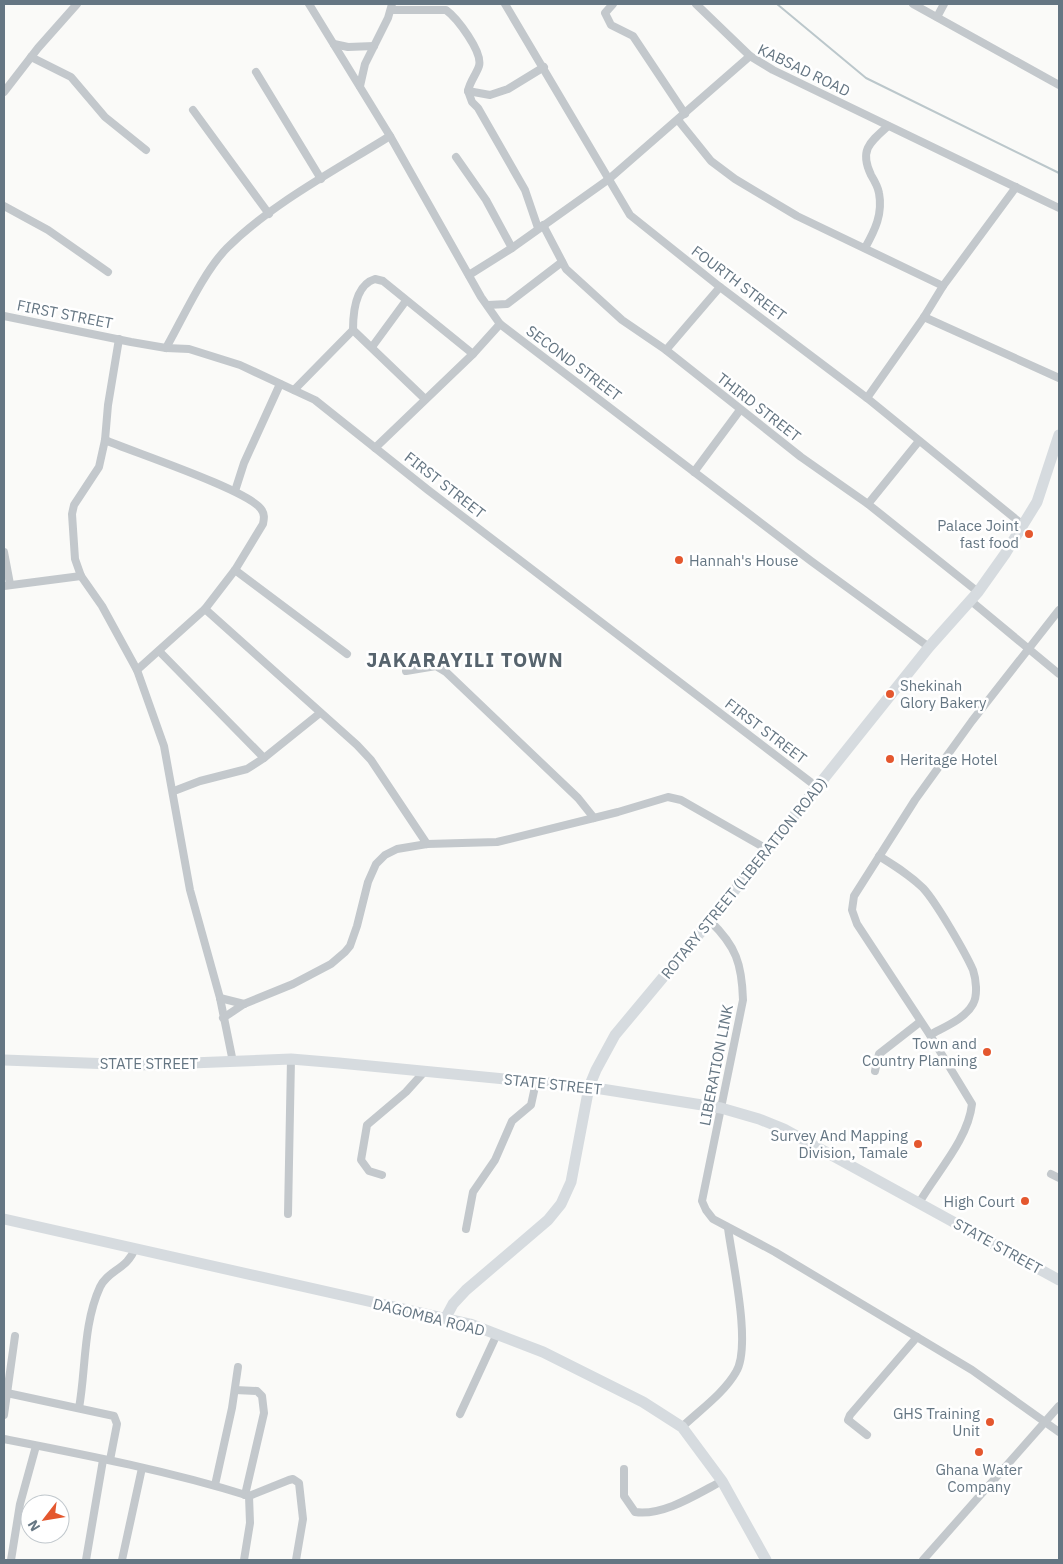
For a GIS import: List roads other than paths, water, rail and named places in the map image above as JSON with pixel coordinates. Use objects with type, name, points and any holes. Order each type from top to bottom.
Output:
[{"type":"street","points":[[4,92],[31,57],[77,4]]},
{"type":"street","name":"SECOND STREET","points":[[309,4],[390,136],[469,275],[500,324],[694,472],[929,647]]},
{"type":"street","name":"FOURTH STREET","points":[[505,4],[630,215],[720,287],[867,398],[1024,525]]},
{"type":"street","points":[[614,4],[605,12],[607,19],[617,29],[633,36],[685,114]]},
{"type":"street","points":[[696,4],[750,56]]},
{"type":"street","points":[[913,4],[1059,85]]},
{"type":"street","points":[[937,17],[944,4]]},
{"type":"street","points":[[360,86],[365,64],[391,7],[438,9],[450,12],[480,54],[479,65],[468,91],[490,95],[508,89],[544,67]]},
{"type":"street","points":[[334,44],[348,47],[374,46]]},
{"type":"street","name":"KABSAD ROAD","points":[[469,275],[512,248],[609,179],[750,56],[773,70],[1059,208]]},
{"type":"street","points":[[31,57],[71,77],[105,116],[146,150]]},
{"type":"street","points":[[256,72],[321,178]]},
{"type":"street","name":"THIRD STREET","points":[[468,91],[472,102],[478,108],[525,190],[541,226],[562,262],[585,288],[622,320],[666,350],[740,410],[868,504],[974,596],[1028,648],[1059,674]]},
{"type":"street","points":[[193,110],[269,214]]},
{"type":"street","points":[[678,120],[711,161],[735,179],[797,216],[943,286]]},
{"type":"street","points":[[865,248],[878,226],[880,200],[879,191],[866,165],[865,158],[868,143],[888,126]]},
{"type":"street","points":[[166,348],[218,259],[227,247],[269,214],[321,178],[390,136]]},
{"type":"street","points":[[456,157],[486,200],[512,248]]},
{"type":"street","points":[[867,398],[924,317],[943,286],[1016,187]]},
{"type":"street","points":[[4,206],[48,230],[108,272]]},
{"type":"street","points":[[488,305],[507,304],[562,262]]},
{"type":"street","points":[[294,390],[353,330],[356,302],[364,284],[375,278],[383,281],[405,302],[473,354]]},
{"type":"street","points":[[666,350],[720,287]]},
{"type":"street","points":[[372,347],[405,302]]},
{"type":"street","name":"FIRST STREET","points":[[4,316],[166,348],[189,349],[216,356],[315,400],[817,788]]},
{"type":"street","points":[[924,317],[1059,378]]},
{"type":"street","points":[[375,448],[473,354],[500,324]]},
{"type":"street","points":[[353,330],[425,399]]},
{"type":"street","points":[[119,339],[108,405],[105,440],[99,467],[74,505],[72,514],[76,559],[81,576],[102,606],[137,670],[164,746],[174,790],[190,890],[220,998],[233,1062]]},
{"type":"street","points":[[235,491],[244,463],[280,384]]},
{"type":"street","points":[[694,472],[740,410]]},
{"type":"street","name":"ROTARY STREET (LIBERATION ROAD)","points":[[445,1319],[453,1304],[466,1290],[548,1220],[561,1204],[571,1182],[589,1087],[596,1070],[616,1035],[710,921],[929,647],[974,596],[1024,525],[1043,486],[1059,435]]},
{"type":"street","points":[[105,440],[235,491],[261,508],[264,516],[263,524],[235,570],[205,609],[137,670]]},
{"type":"street","points":[[868,504],[919,441]]},
{"type":"street","points":[[4,552],[7,585],[81,576]]},
{"type":"street","points":[[235,570],[347,654]]},
{"type":"street","points":[[205,609],[371,760],[427,844]]},
{"type":"street","points":[[919,1203],[960,1137],[971,1114],[972,1104],[858,924],[852,910],[854,896],[915,800],[1028,648],[1059,610]]},
{"type":"street","points":[[159,651],[264,758]]},
{"type":"street","points":[[406,671],[436,666],[446,672],[578,798],[594,818]]},
{"type":"street","points":[[174,790],[247,769],[264,758],[320,713]]},
{"type":"street","points":[[224,1018],[244,1004],[293,984],[340,958],[350,946],[368,882],[376,864],[385,855],[398,849],[427,844],[497,842],[668,797],[676,797],[767,849]]},
{"type":"street","points":[[879,856],[909,876],[924,889],[935,903],[973,971],[976,989],[975,1002],[968,1011],[930,1035]]},
{"type":"street","name":"LIBERATION LINK","points":[[710,921],[727,938],[734,949],[743,979],[743,1000],[702,1200],[706,1210],[713,1219],[728,1228]]},
{"type":"street","points":[[220,998],[244,1004]]},
{"type":"street","points":[[875,1071],[879,1054],[920,1022]]},
{"type":"street","points":[[288,1214],[291,1183],[291,1059]]},
{"type":"street","name":"STATE STREET","points":[[4,1060],[139,1065],[291,1059],[589,1087],[721,1108],[759,1119],[784,1130],[1059,1280]]},
{"type":"street","points":[[382,1174],[369,1171],[361,1160],[367,1124],[406,1092],[424,1072]]},
{"type":"street","points":[[466,1230],[473,1192],[495,1160],[512,1121],[531,1105],[536,1082]]},
{"type":"street","points":[[1051,1174],[1059,1178]]},
{"type":"street","name":"DAGOMBA ROAD","points":[[4,1219],[445,1319],[498,1334],[544,1352],[643,1402],[682,1427],[722,1481],[766,1560]]},
{"type":"street","points":[[728,1228],[776,1252],[972,1370],[1059,1432]]},
{"type":"street","points":[[682,1427],[719,1392],[736,1373],[740,1364],[743,1350],[742,1331],[728,1228]]},
{"type":"street","points":[[79,1408],[87,1340],[101,1285],[129,1262],[135,1248]]},
{"type":"street","points":[[460,1414],[498,1334]]},
{"type":"street","points":[[4,1415],[15,1336]]},
{"type":"street","points":[[867,1435],[851,1424],[848,1420],[850,1415],[916,1337]]},
{"type":"street","points":[[215,1485],[238,1367]]},
{"type":"street","points":[[235,1390],[257,1391],[263,1400],[262,1420],[247,1496],[250,1523],[244,1560]]},
{"type":"street","points":[[7,1393],[112,1414],[117,1419],[86,1560]]},
{"type":"street","points":[[923,1560],[1059,1406]]},
{"type":"street","points":[[4,1439],[215,1485],[247,1496],[293,1479],[299,1483],[303,1519],[296,1560]]},
{"type":"street","points":[[11,1560],[20,1504],[36,1446]]},
{"type":"street","points":[[122,1560],[142,1468]]},
{"type":"street","points":[[624,1469],[624,1496],[635,1512],[644,1513],[685,1500],[722,1481]]},
{"type":"waterway","points":[[777,4],[866,78],[1059,173]]},
{"type":"place","name":"Palace Joint fast food","points":[[1029,534]]},
{"type":"place","name":"Hannah's House","points":[[679,560]]},
{"type":"place","name":"Shekinah Glory Bakery","points":[[890,694]]},
{"type":"place","name":"Heritage Hotel","points":[[890,759]]},
{"type":"place","name":"Town and Country Planning","points":[[987,1052]]},
{"type":"place","name":"Survey And Mapping Division, Tamale","points":[[918,1144]]},
{"type":"place","name":"High Court","points":[[1025,1201]]},
{"type":"place","name":"GHS Training Unit","points":[[990,1422]]},
{"type":"place","name":"Ghana Water Company","points":[[979,1452]]},
{"type":"district","name":"JAKARAYILI TOWN","points":[[465,659]]}]
